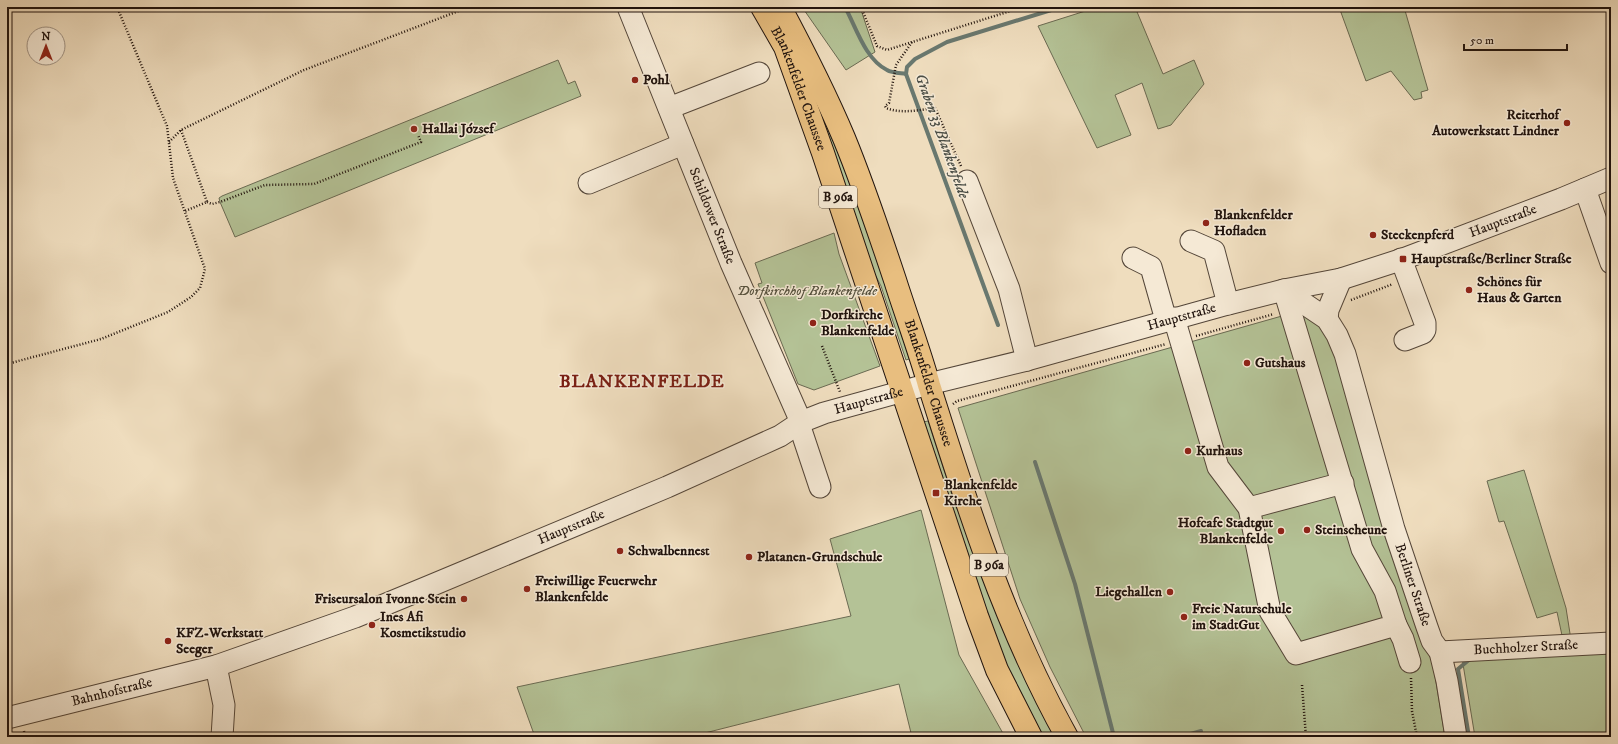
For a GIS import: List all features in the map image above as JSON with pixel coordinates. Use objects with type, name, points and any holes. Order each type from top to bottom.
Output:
[{"type":"main road","name":"Blankenfelder Chaussee","points":[[762,7],[785,47],[824,153],[977,616],[997,670],[1031,737]]},
{"type":"main road","name":"Blankenfelder Chaussee","points":[[780,7],[821,87],[844,139],[880,237],[973,522],[1001,597],[1039,683],[1067,737]]},
{"type":"street","name":"Schildower Straße","points":[[628,7],[731,264],[800,423],[820,487]]},
{"type":"street","points":[[669,108],[759,72]]},
{"type":"street","points":[[589,183],[684,144]]},
{"type":"street","name":"Hauptstraße","points":[[216,666],[354,617],[430,586],[667,487],[780,436],[800,423],[824,413],[929,384],[1028,360],[1228,304],[1287,300],[1341,279],[1401,259],[1586,189],[1611,178]]},
{"type":"street","points":[[967,181],[1009,289],[1028,360]]},
{"type":"street","points":[[1586,189],[1611,263]]},
{"type":"street","points":[[1191,242],[1214,251],[1228,304]]},
{"type":"street","points":[[1133,258],[1151,267],[1170,319],[1181,340],[1218,467],[1249,508],[1270,611],[1296,654],[1396,625]]},
{"type":"street","points":[[1401,259],[1426,327],[1423,333],[1405,340]]},
{"type":"street","points":[[1327,319],[1328,310],[1341,279]]},
{"type":"street","points":[[1287,300],[1362,549],[1403,639],[1410,662]]},
{"type":"street","name":"Berliner Straße","points":[[1287,300],[1327,319],[1337,335],[1345,354],[1394,528],[1432,641],[1440,652],[1447,681],[1456,737]]},
{"type":"street","points":[[1249,508],[1343,483]]},
{"type":"street","points":[[1382,593],[1412,583]]},
{"type":"street","name":"Buchholzer Straße","points":[[1440,652],[1611,643]]},
{"type":"street","points":[[216,666],[224,705],[222,737]]},
{"type":"street","name":"Bahnhofstraße","points":[[7,718],[216,666]]},
{"type":"path","points":[[7,364],[101,340],[168,312],[191,297],[200,288],[205,269],[173,178],[167,126],[117,7]]},
{"type":"path","points":[[169,142],[181,130],[304,70],[469,7]]},
{"type":"path","points":[[861,7],[877,46],[887,50],[1023,7]]},
{"type":"path","points":[[912,42],[896,65],[889,102],[885,106],[892,111],[914,111],[935,108],[967,181]]},
{"type":"path","points":[[181,130],[207,202]]},
{"type":"path","points":[[185,211],[207,202],[212,204],[220,202],[265,185],[314,184],[421,142],[418,136]]},
{"type":"path","points":[[951,406],[957,401],[1181,340],[1287,300]]},
{"type":"path","points":[[822,346],[835,382]]},
{"type":"path","points":[[1410,662],[1412,711],[1417,737]]},
{"type":"path","points":[[1302,685],[1306,737]]},
{"type":"green space","points":[[802,7],[860,7],[875,52],[846,70]]},
{"type":"green space","points":[[1098,7],[1135,7],[1163,74],[1194,60],[1204,84],[1171,125],[1158,129],[1142,83],[1115,95],[1131,135],[1097,148],[1038,26]]},
{"type":"green space","points":[[1339,7],[1404,7],[1428,90],[1421,92],[1422,98],[1414,100],[1391,71],[1366,81]]},
{"type":"green space","points":[[798,54],[832,128],[912,358],[906,360],[881,286],[863,251]]},
{"type":"green space","points":[[558,60],[568,84],[575,81],[581,96],[235,237],[220,202],[219,198],[222,196]]},
{"type":"green space","name":"Dorfkirchhof Blankenfelde","points":[[834,233],[839,254],[880,366],[814,390],[798,384],[758,284],[762,283],[755,263]]},
{"type":"green space","points":[[1303,310],[1336,342],[1432,658],[1445,737],[1086,737],[1050,667],[1020,599],[958,408]]},
{"type":"green space","points":[[928,421],[956,507],[967,528],[1058,737],[1040,737],[1008,674],[923,422]]},
{"type":"green space","points":[[1524,470],[1566,608],[1571,640],[1563,640],[1557,612],[1537,618],[1504,521],[1499,522],[1487,481]]},
{"type":"green space","points":[[921,510],[959,655],[1005,737],[912,737],[899,684],[689,737],[535,737],[517,687],[851,616],[830,539]]},
{"type":"green space","points":[[1608,651],[1611,665],[1611,737],[1475,737],[1462,658]]},
{"type":"waterway","points":[[845,7],[867,51],[879,65],[889,71],[906,74]]},
{"type":"waterway","name":"Graben 33 Blankenfelde","points":[[998,325],[906,74],[907,67],[915,59],[947,42],[1061,7]]},
{"type":"waterway","name":"Graben 33 Blankenfelde","points":[[1035,462],[1075,584],[1114,737]]},
{"type":"waterway","points":[[1469,737],[1458,669],[1470,659]]},
{"type":"waterway","points":[[1180,737],[1201,731]]},
{"type":"place","name":"Pohl","points":[[635,80]]},
{"type":"place","name":"Reiterhof Autowerkstatt Lindner","points":[[1567,123]]},
{"type":"place","name":"Hallai József","points":[[414,129]]},
{"type":"place","name":"Blankenfelder Hofladen","points":[[1206,223]]},
{"type":"place","name":"Steckenpferd","points":[[1373,235]]},
{"type":"place","name":"Hauptstraße/Berliner Straße","points":[[1403,259]]},
{"type":"place","name":"Schönes für Haus & Garten","points":[[1469,290]]},
{"type":"place","name":"Dorfkirche Blankenfelde","points":[[813,323]]},
{"type":"place","name":"Gutshaus","points":[[1247,363]]},
{"type":"place","name":"Kurhaus","points":[[1188,451]]},
{"type":"place","name":"Blankenfelde Kirche","points":[[936,493]]},
{"type":"place","name":"Steinscheune","points":[[1307,530]]},
{"type":"place","name":"Hofcafe Stadtgut Blankenfelde","points":[[1281,531]]},
{"type":"place","name":"Schwalbennest","points":[[620,551]]},
{"type":"place","name":"Platanen-Grundschule","points":[[749,557]]},
{"type":"place","name":"Freiwillige Feuerwehr Blankenfelde","points":[[527,589]]},
{"type":"place","name":"Liegehallen","points":[[1170,592]]},
{"type":"place","name":"Friseursalon Ivonne Stein","points":[[464,599]]},
{"type":"place","name":"Freie Naturschule im StadtGut","points":[[1184,617]]},
{"type":"place","name":"Ines Afi Kosmetikstudio","points":[[372,625]]},
{"type":"place","name":"KFZ-Werkstatt Seeger","points":[[168,641]]},
{"type":"district","name":"BLANKENFELDE","points":[[642,382]]}]
